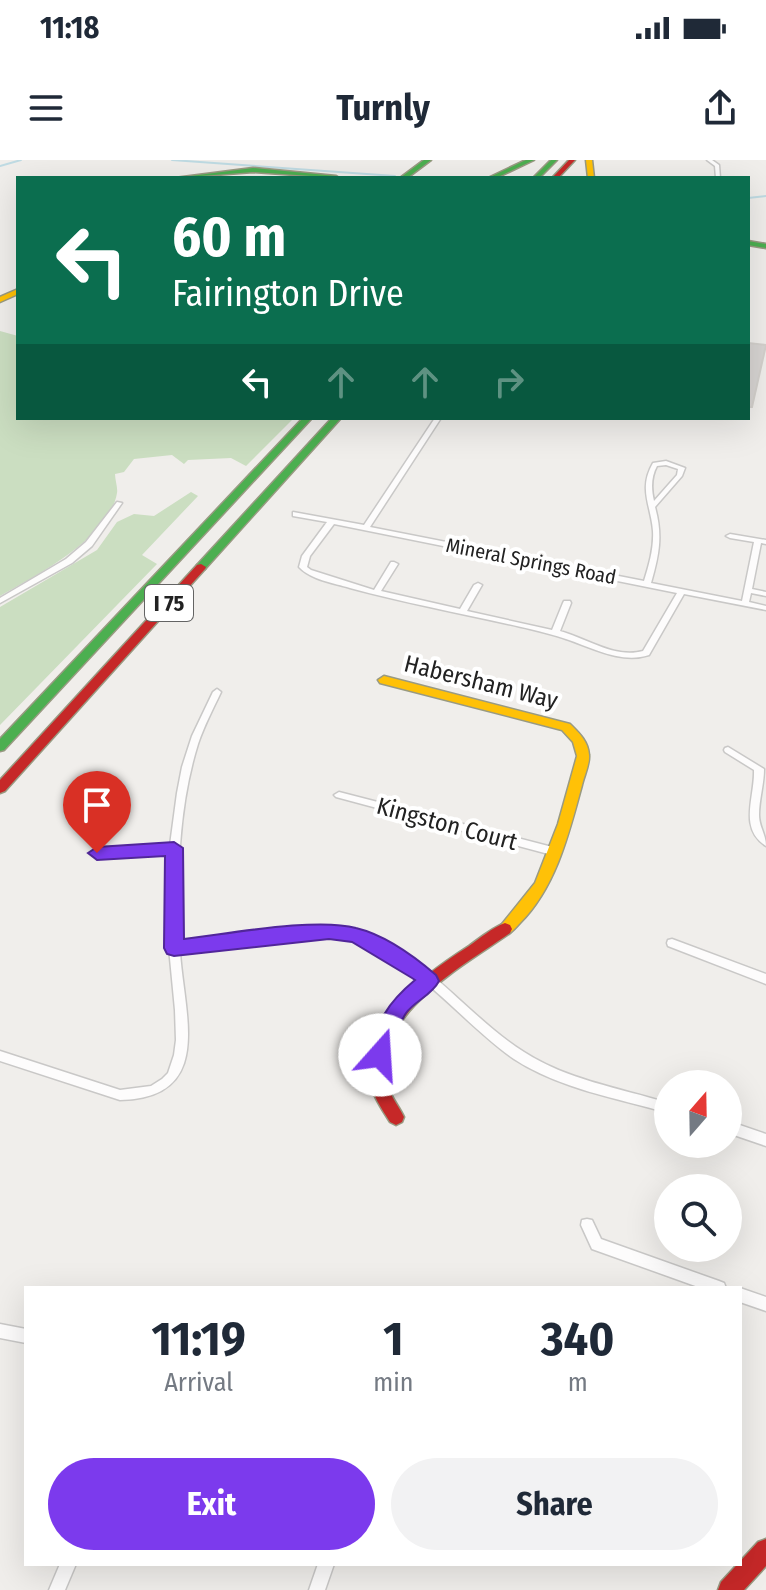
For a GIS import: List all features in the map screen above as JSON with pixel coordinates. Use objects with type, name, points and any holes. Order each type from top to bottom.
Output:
[{"type":"main road","points":[[406,176],[428,160]]},
{"type":"main road","points":[[495,176],[531,160]]},
{"type":"main road","points":[[538,176],[554,160]]},
{"type":"main road","points":[[557,176],[572,160]]},
{"type":"main road","points":[[194,176],[242,170],[312,176]]},
{"type":"main road","name":"I 75","points":[[0,747],[306,420]]},
{"type":"main road","name":"I 75","points":[[0,788],[335,420]]},
{"type":"main road","name":"Habersham Way","points":[[384,680],[550,720],[579,736],[583,745],[583,762],[556,852],[538,892],[512,923],[401,1004],[388,1025],[377,1076],[396,1117]]},
{"type":"main road","points":[[729,1590],[766,1550]]},
{"type":"street","points":[[709,160],[717,166],[718,176]]},
{"type":"street","points":[[366,528],[437,420]]},
{"type":"street","points":[[647,584],[657,528],[651,508],[648,489],[652,467],[666,463],[682,468],[680,475],[651,508]]},
{"type":"street","points":[[0,601],[69,561],[89,544],[119,503]]},
{"type":"street","name":"Mineral Springs Road","points":[[296,514],[766,608]]},
{"type":"street","points":[[332,521],[306,556],[303,567],[322,577],[555,633],[621,655],[642,656],[682,591]]},
{"type":"street","points":[[730,536],[762,541],[745,603]]},
{"type":"street","points":[[377,591],[394,564]]},
{"type":"street","points":[[463,611],[478,585]]},
{"type":"street","points":[[748,590],[766,594]]},
{"type":"street","points":[[555,633],[567,603]]},
{"type":"street","points":[[0,1056],[120,1095],[139,1095],[158,1089],[169,1081],[176,1070],[184,1037],[177,999],[174,948],[174,848],[195,740],[217,692]]},
{"type":"street","points":[[728,750],[759,769],[761,784],[752,819],[755,833],[766,842]]},
{"type":"street","name":"Kingston Court","points":[[339,795],[556,852]]},
{"type":"street","points":[[97,853],[174,848]]},
{"type":"street","points":[[174,948],[329,931],[355,935],[384,949],[429,981],[519,1056],[568,1078],[654,1104]]},
{"type":"street","points":[[672,943],[766,979]]},
{"type":"street","points":[[742,1132],[766,1140]]},
{"type":"street","points":[[587,1225],[597,1244],[713,1286]]},
{"type":"street","points":[[742,1296],[766,1304]]},
{"type":"street","points":[[0,1331],[24,1336]]},
{"type":"street","points":[[57,1590],[67,1566]]},
{"type":"street","points":[[317,1590],[325,1566]]},
{"type":"green space","points":[[0,331],[16,335],[16,420],[292,420],[246,466],[231,458],[188,460],[184,464],[172,455],[134,459],[124,472],[115,474],[117,493],[101,525],[69,554],[0,596]]},
{"type":"green space","points":[[191,492],[198,496],[142,555],[157,564],[0,725],[0,607],[97,550],[117,522],[134,514],[154,516]]},
{"type":"building","points":[[750,343],[766,345],[750,407]]},
{"type":"waterway","points":[[0,166],[21,160]]},
{"type":"waterway","points":[[172,160],[395,176]]},
{"type":"waterway","points":[[750,198],[766,196]]},
{"type":"traffic: fast","points":[[406,176],[428,160]]},
{"type":"traffic: fast","points":[[495,176],[531,160]]},
{"type":"traffic: fast","points":[[538,176],[554,160]]},
{"type":"traffic: fast","points":[[197,176],[253,170],[315,176]]},
{"type":"traffic: fast","points":[[750,243],[766,246]]},
{"type":"traffic: fast","points":[[0,747],[306,420]]},
{"type":"traffic: fast","points":[[201,567],[335,420]]},
{"type":"traffic: slow","points":[[589,160],[591,176]]},
{"type":"traffic: slow","points":[[0,300],[16,292]]},
{"type":"traffic: slow","points":[[384,680],[566,727],[579,741],[583,756],[565,824],[541,885],[505,929]]},
{"type":"traffic: jam","points":[[557,176],[572,160]]},
{"type":"traffic: jam","points":[[0,788],[201,567]]},
{"type":"traffic: jam","points":[[396,1117],[382,1093],[378,1075],[382,1047],[390,1026],[416,993],[505,929]]},
{"type":"traffic: jam","points":[[729,1590],[766,1550]]},
{"type":"route","points":[[97,853],[120,854],[174,848],[174,948],[329,931],[355,935],[419,972],[429,981],[401,1004],[388,1025],[380,1055]]}]
